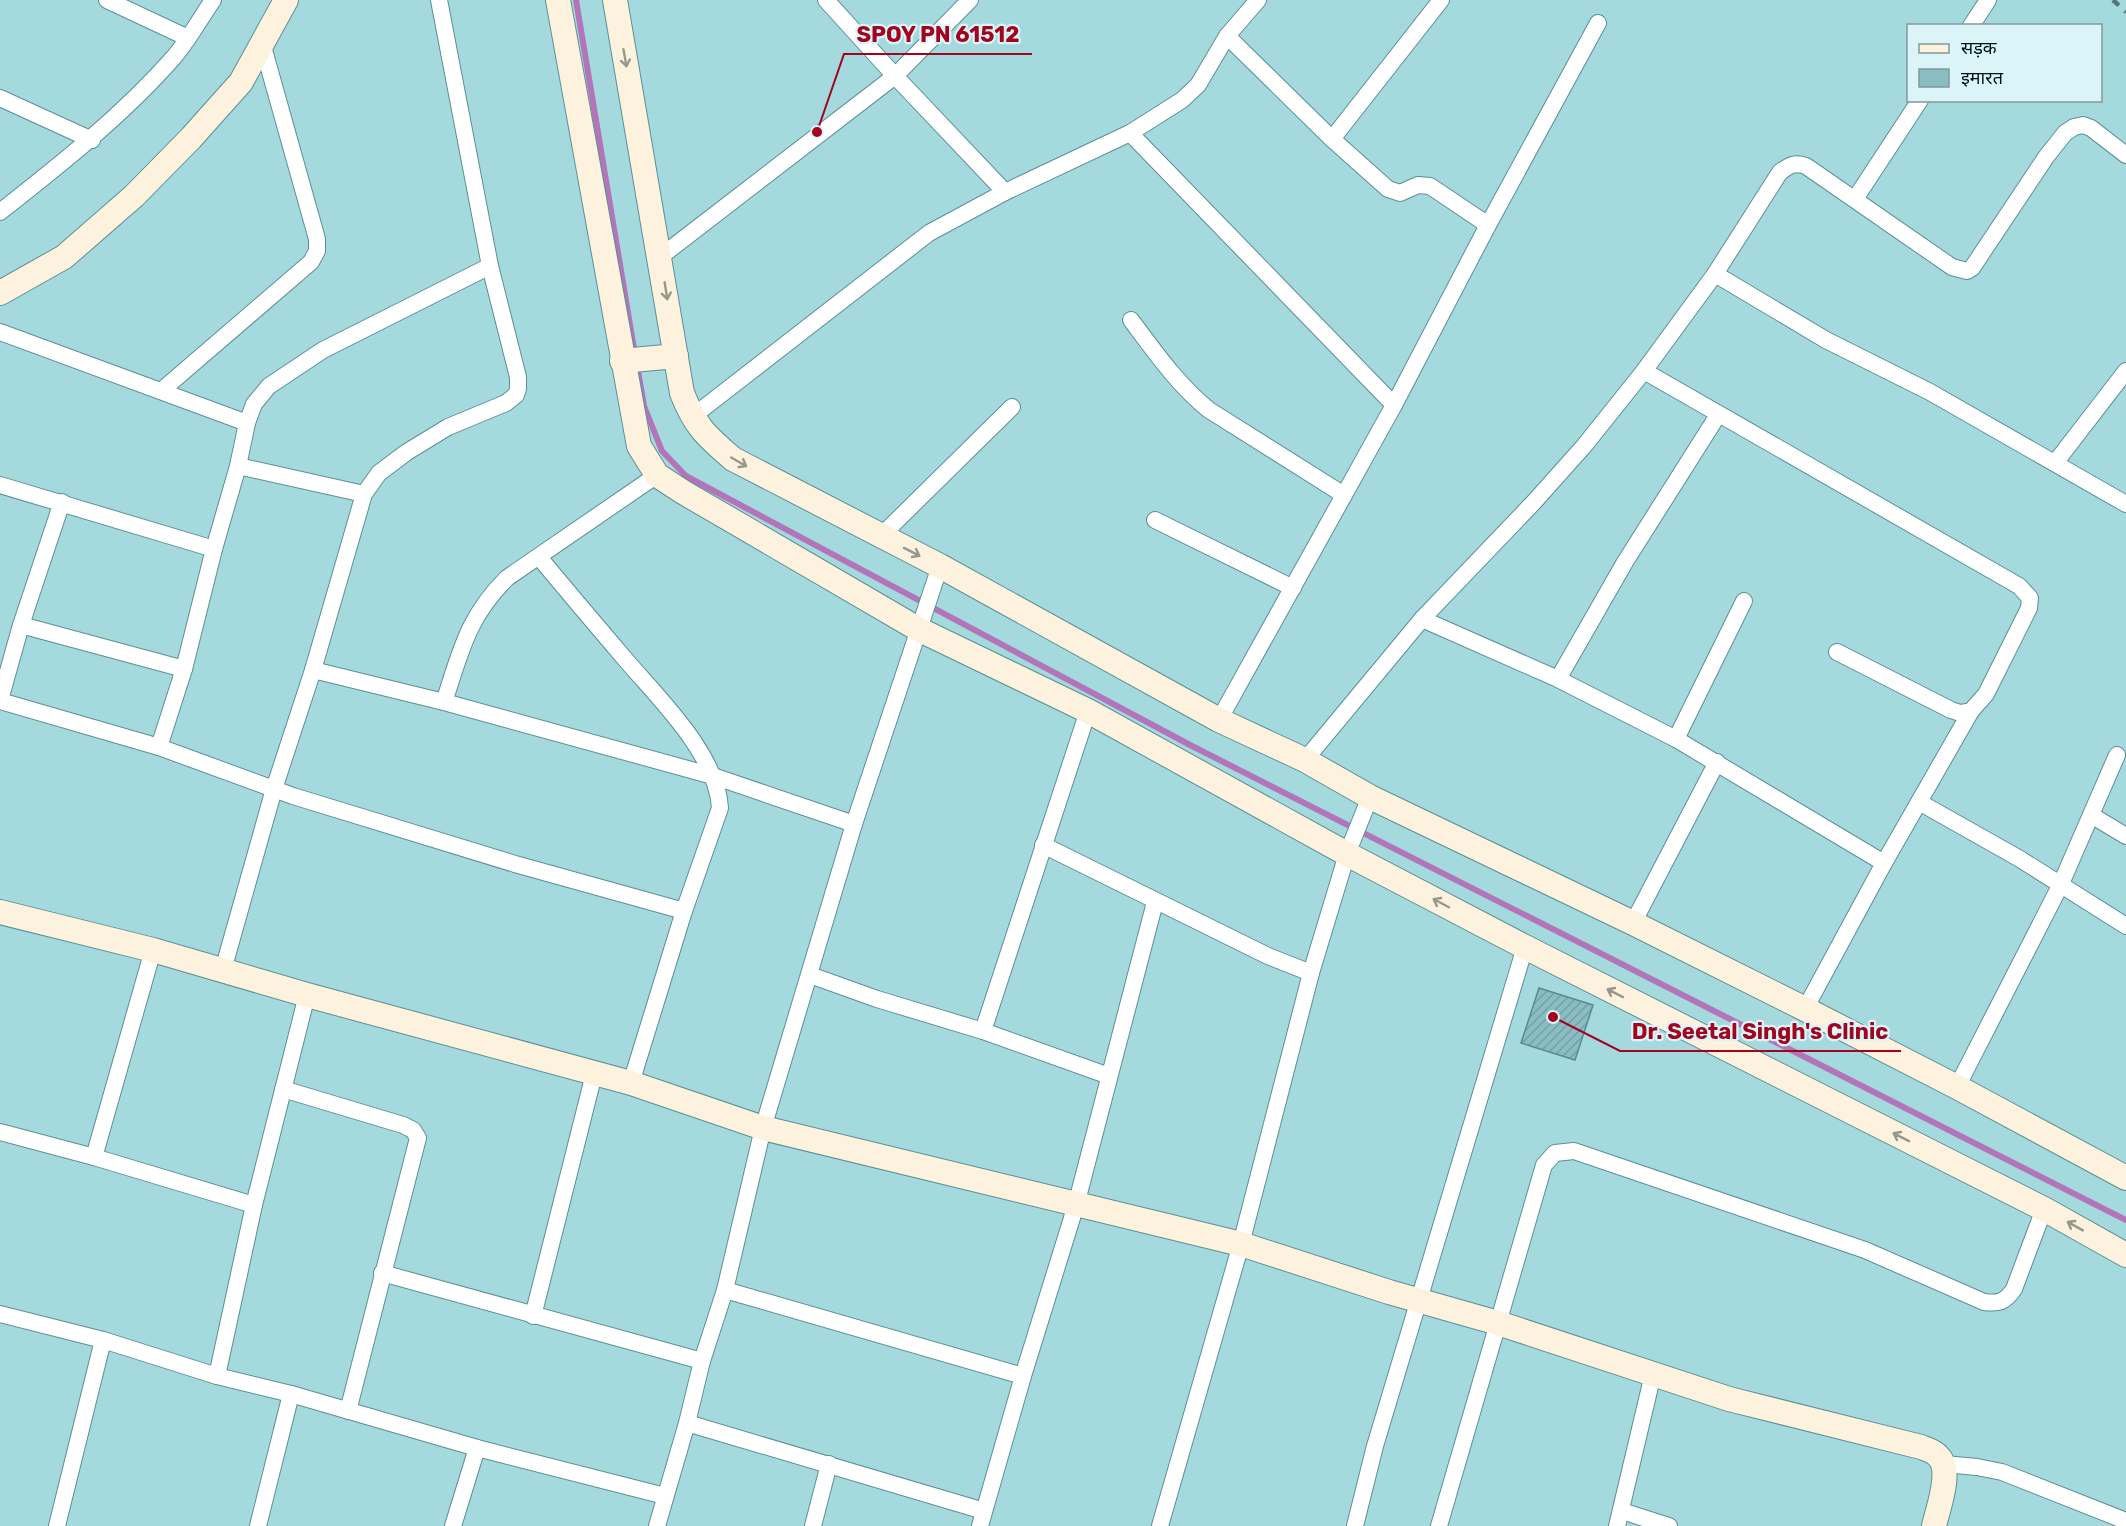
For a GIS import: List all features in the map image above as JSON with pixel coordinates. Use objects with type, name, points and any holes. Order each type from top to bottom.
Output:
[{"type":"main road","points":[[0,293],[64,257],[134,196],[191,138],[241,82],[286,0]]},
{"type":"main road","points":[[558,0],[627,361],[639,446],[657,475],[683,492],[1088,711],[1350,849],[1525,947],[2044,1209],[2126,1255]]},
{"type":"main road","points":[[615,0],[660,257],[668,357],[692,417],[709,439],[733,459],[881,536],[938,573],[1219,720],[1305,760],[1367,805],[1633,923],[1957,1087],[2126,1178]]},
{"type":"main road","points":[[627,361],[668,357]]},
{"type":"main road","points":[[0,912],[153,950],[307,995],[631,1083],[763,1128],[1241,1244],[1419,1302],[1498,1323],[1729,1399],[1921,1447],[1938,1456],[1944,1464],[1944,1485],[1934,1526]]},
{"type":"street","points":[[107,0],[188,38]]},
{"type":"street","points":[[0,212],[92,140],[145,88],[188,38],[213,0]]},
{"type":"street","points":[[223,970],[274,789],[313,670],[364,494],[379,473],[407,452],[448,427],[506,403],[516,395],[518,389],[518,377],[490,266],[439,0]]},
{"type":"street","points":[[826,0],[1005,192]]},
{"type":"street","points":[[660,257],[895,76],[970,0]]},
{"type":"street","points":[[692,417],[929,233],[1005,192],[1130,133],[1182,100],[1204,77],[1227,36],[1258,0]]},
{"type":"street","points":[[1332,139],[1441,0]]},
{"type":"street","points":[[1972,24],[1988,0]]},
{"type":"street","points":[[1219,720],[1394,405],[1488,225],[1598,23]]},
{"type":"street","points":[[1227,36],[1332,139],[1383,185],[1395,193],[1400,193],[1418,184],[1430,186],[1488,225]]},
{"type":"street","points":[[161,391],[311,262],[316,250],[317,239],[262,43]]},
{"type":"street","points":[[0,98],[92,140]]},
{"type":"street","points":[[1855,199],[1919,102]]},
{"type":"street","points":[[1305,760],[1422,619],[1584,446],[1644,371],[1715,274],[1780,172],[1789,165],[1796,163],[1806,166],[1952,267],[1967,271],[1972,268],[2046,157],[2065,134],[2074,127],[2083,125],[2091,128],[2126,155]]},
{"type":"street","points":[[1130,133],[1394,405]]},
{"type":"street","points":[[159,747],[184,669],[214,549],[238,466],[247,423],[254,404],[269,386],[323,350],[490,266]]},
{"type":"street","points":[[1715,274],[1826,340],[1930,392],[2126,504]]},
{"type":"street","points":[[1131,320],[1180,383],[1209,410],[1344,495]]},
{"type":"street","points":[[0,333],[247,423]]},
{"type":"street","points":[[1644,371],[2026,591],[2030,598],[2029,608],[1986,694],[1971,711],[1884,863],[1805,1009]]},
{"type":"street","points":[[2055,463],[2126,372]]},
{"type":"street","points":[[881,536],[1012,407]]},
{"type":"street","points":[[1558,680],[1625,562],[1718,415]]},
{"type":"street","points":[[238,466],[364,494]]},
{"type":"street","points":[[444,702],[467,632],[490,595],[507,578],[657,475]]},
{"type":"street","points":[[0,485],[214,549]]},
{"type":"street","points":[[62,502],[21,625],[0,700],[159,747],[293,796],[504,861],[684,911]]},
{"type":"street","points":[[1155,520],[1293,588]]},
{"type":"street","points":[[539,557],[686,731],[713,776],[719,792],[720,808],[684,911],[631,1083]]},
{"type":"street","points":[[657,1526],[687,1423],[702,1361],[725,1290],[763,1128],[854,824],[938,573]]},
{"type":"street","points":[[1676,739],[1744,601]]},
{"type":"street","points":[[1422,619],[1558,680],[1676,739],[1884,863]]},
{"type":"street","points":[[21,625],[184,669]]},
{"type":"street","points":[[1837,652],[1951,710],[1960,713],[1971,711]]},
{"type":"street","points":[[313,670],[444,702],[713,776],[854,824]]},
{"type":"street","points":[[983,1031],[1088,711]]},
{"type":"street","points":[[1957,1087],[2060,886],[2117,755]]},
{"type":"street","points":[[1633,923],[1717,762]]},
{"type":"street","points":[[1919,802],[2020,859],[2126,926]]},
{"type":"street","points":[[1160,1526],[1241,1244],[1311,973],[1350,849],[1367,805]]},
{"type":"street","points":[[2091,815],[2126,836]]},
{"type":"street","points":[[1043,845],[1268,956],[1311,973]]},
{"type":"street","points":[[687,1423],[829,1464],[982,1518],[1076,1205],[1155,902]]},
{"type":"street","points":[[1355,1526],[1375,1446],[1525,947]]},
{"type":"street","points":[[94,1157],[153,950]]},
{"type":"street","points":[[810,975],[876,999],[983,1031],[1109,1076]]},
{"type":"street","points":[[217,1376],[254,1205],[307,995]]},
{"type":"street","points":[[533,1316],[594,1074]]},
{"type":"street","points":[[283,1089],[403,1125],[413,1130],[418,1138],[348,1411]]},
{"type":"street","points":[[0,1132],[94,1157],[254,1205]]},
{"type":"street","points":[[1439,1526],[1544,1165],[1555,1153],[1574,1150],[1865,1250],[1984,1302],[1996,1304],[2003,1302],[2014,1289],[2044,1209]]},
{"type":"street","points":[[382,1273],[702,1361]]},
{"type":"street","points":[[725,1290],[1023,1376]]},
{"type":"street","points":[[0,1314],[104,1340],[217,1376],[291,1394],[477,1448],[665,1496]]},
{"type":"street","points":[[57,1526],[104,1340]]},
{"type":"street","points":[[1653,1374],[1620,1518],[1669,1526]]},
{"type":"street","points":[[258,1526],[291,1394]]},
{"type":"street","points":[[453,1526],[477,1448]]},
{"type":"street","points":[[813,1526],[829,1464]]},
{"type":"street","points":[[1944,1464],[2002,1472],[2126,1521]]},
{"type":"building","points":[[1539,988],[1593,1005],[1575,1060],[1521,1043]]},
{"type":"waterway","points":[[576,0],[635,355]]},
{"type":"waterway","points":[[637,365],[644,406],[662,451],[686,476],[1192,746],[2126,1220]]},
{"type":"railway","points":[[2113,0],[2126,12]]},
{"type":"place","name":"SPOY PN 61512","points":[[817,132]]},
{"type":"place","name":"Dr. Seetal Singh's Clinic","points":[[1553,1017]]}]
